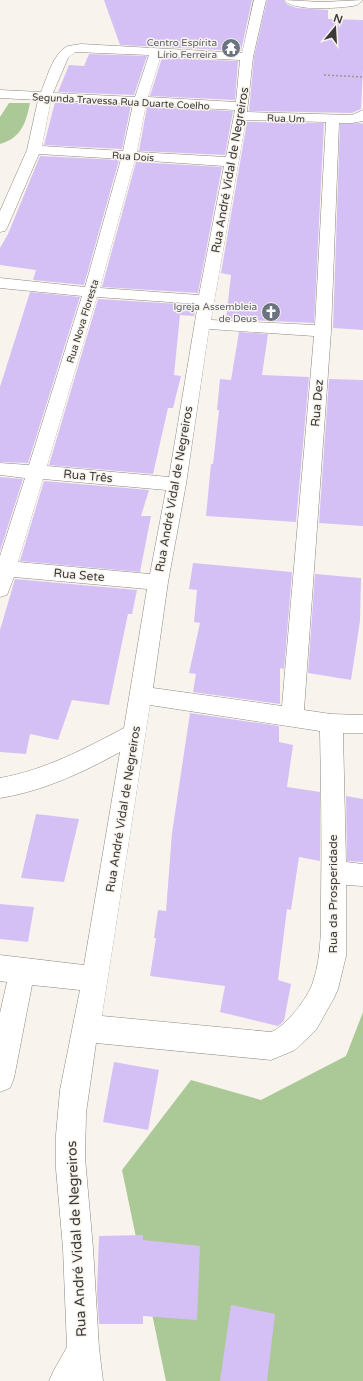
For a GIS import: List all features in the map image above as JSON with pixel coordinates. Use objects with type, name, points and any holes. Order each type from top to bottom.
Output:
[{"type":"street","name":"Rua André Vidal de Negreiros","points":[[84,1367],[78,1248],[70,1158],[72,1105],[76,1077],[96,979],[158,582],[177,484],[202,324],[241,111],[247,57],[260,0]]},
{"type":"street","points":[[290,0],[301,4],[316,6],[348,3],[357,0]]},
{"type":"street","points":[[0,228],[34,150],[45,97],[63,56],[72,48],[157,51],[247,57]]},
{"type":"street","name":"Rua Nova Floresta","points":[[0,589],[3,569],[91,292],[129,156],[140,101],[157,51]]},
{"type":"street","name":"Segunda Travessa Rua Duarte Coelho","points":[[0,94],[140,101],[241,111]]},
{"type":"street","name":"Rua Um","points":[[241,111],[333,119]]},
{"type":"street","points":[[333,119],[359,118],[363,114]]},
{"type":"street","name":"Rua Dez","points":[[292,717],[323,331],[333,119]]},
{"type":"street","name":"Rua Dois","points":[[34,150],[232,162]]},
{"type":"street","points":[[0,284],[207,300]]},
{"type":"street","points":[[202,324],[323,331]]},
{"type":"street","name":"Rua Três","points":[[0,469],[177,484]]},
{"type":"street","name":"Rua Sete","points":[[3,569],[158,582]]},
{"type":"street","points":[[141,694],[330,723],[363,724]]},
{"type":"street","name":"Rua da Prosperidade","points":[[86,1028],[271,1046],[285,1040],[306,1020],[325,989],[333,956],[334,872],[330,723]]},
{"type":"street","points":[[0,788],[45,777],[85,760],[135,733]]},
{"type":"street","points":[[334,872],[363,876]]},
{"type":"street","points":[[0,1078],[11,970],[96,979]]},
{"type":"street","points":[[65,1381],[84,1367]]},
{"type":"path","points":[[324,75],[363,77]]},
{"type":"green space","points":[[9,103],[30,103],[27,117],[18,134],[0,144],[0,117]]},
{"type":"green space","points":[[363,1012],[363,1381],[166,1381],[122,1170],[191,1080],[261,1100],[346,1056]]},
{"type":"building","points":[[104,0],[252,0],[241,51],[120,45]]},
{"type":"building","points":[[267,0],[283,0],[288,5],[297,8],[328,10],[328,19],[363,20],[361,109],[352,113],[249,111],[254,57]]},
{"type":"building","points":[[89,54],[147,56],[134,95],[58,92],[69,65],[84,66]]},
{"type":"building","points":[[162,58],[238,61],[235,100],[150,96]]},
{"type":"building","points":[[55,102],[131,105],[122,149],[44,145]]},
{"type":"building","points":[[147,107],[233,111],[225,155],[139,151]]},
{"type":"building","points":[[247,122],[324,123],[314,323],[226,319],[231,275],[221,273]]},
{"type":"building","points":[[340,124],[363,124],[363,330],[333,328]]},
{"type":"building","points":[[40,156],[119,160],[84,285],[33,280],[36,270],[0,265],[0,248],[8,234]]},
{"type":"building","points":[[136,162],[222,167],[198,293],[102,287]]},
{"type":"building","points":[[30,292],[80,297],[28,463],[0,462],[0,387]]},
{"type":"building","points":[[98,299],[196,305],[194,316],[180,315],[174,375],[181,376],[173,408],[168,408],[153,474],[49,465]]},
{"type":"building","points":[[239,332],[268,334],[262,375],[309,377],[296,522],[206,516],[211,464],[213,464],[219,410],[217,410],[220,379],[231,380]]},
{"type":"building","points":[[329,379],[363,380],[363,526],[319,523]]},
{"type":"building","points":[[0,477],[23,479],[0,551]]},
{"type":"building","points":[[44,481],[149,490],[141,516],[151,516],[140,572],[20,561]]},
{"type":"building","points":[[193,563],[292,572],[284,669],[280,668],[280,704],[193,692],[196,674],[189,673],[200,623],[194,622],[197,590],[189,589]]},
{"type":"building","points":[[315,574],[361,578],[360,621],[351,680],[308,673]]},
{"type":"building","points":[[15,579],[137,590],[132,614],[128,614],[109,705],[72,700],[58,740],[30,734],[26,754],[0,752],[0,630]]},
{"type":"building","points":[[190,713],[279,726],[279,742],[293,745],[287,787],[320,792],[320,861],[299,857],[291,910],[287,909],[278,980],[291,984],[284,1021],[278,1026],[220,1012],[225,986],[150,976],[156,938],[154,938],[158,910],[166,911],[172,833]]},
{"type":"building","points":[[346,796],[363,799],[363,862],[347,861]]},
{"type":"building","points":[[36,814],[79,819],[64,882],[21,878]]},
{"type":"building","points":[[0,904],[34,907],[28,942],[0,939]]},
{"type":"building","points":[[114,1062],[159,1070],[148,1130],[103,1122]]},
{"type":"building","points":[[143,1235],[143,1240],[200,1246],[197,1320],[143,1316],[143,1324],[99,1324],[97,1293],[99,1236]]},
{"type":"building","points":[[231,1305],[275,1314],[267,1381],[220,1381]]},
{"type":"place","name":"Centro Espírita Lírio Ferreira","points":[[231,48]]},
{"type":"place","name":"Igreja Assembleia de Deus","points":[[271,312]]}]
